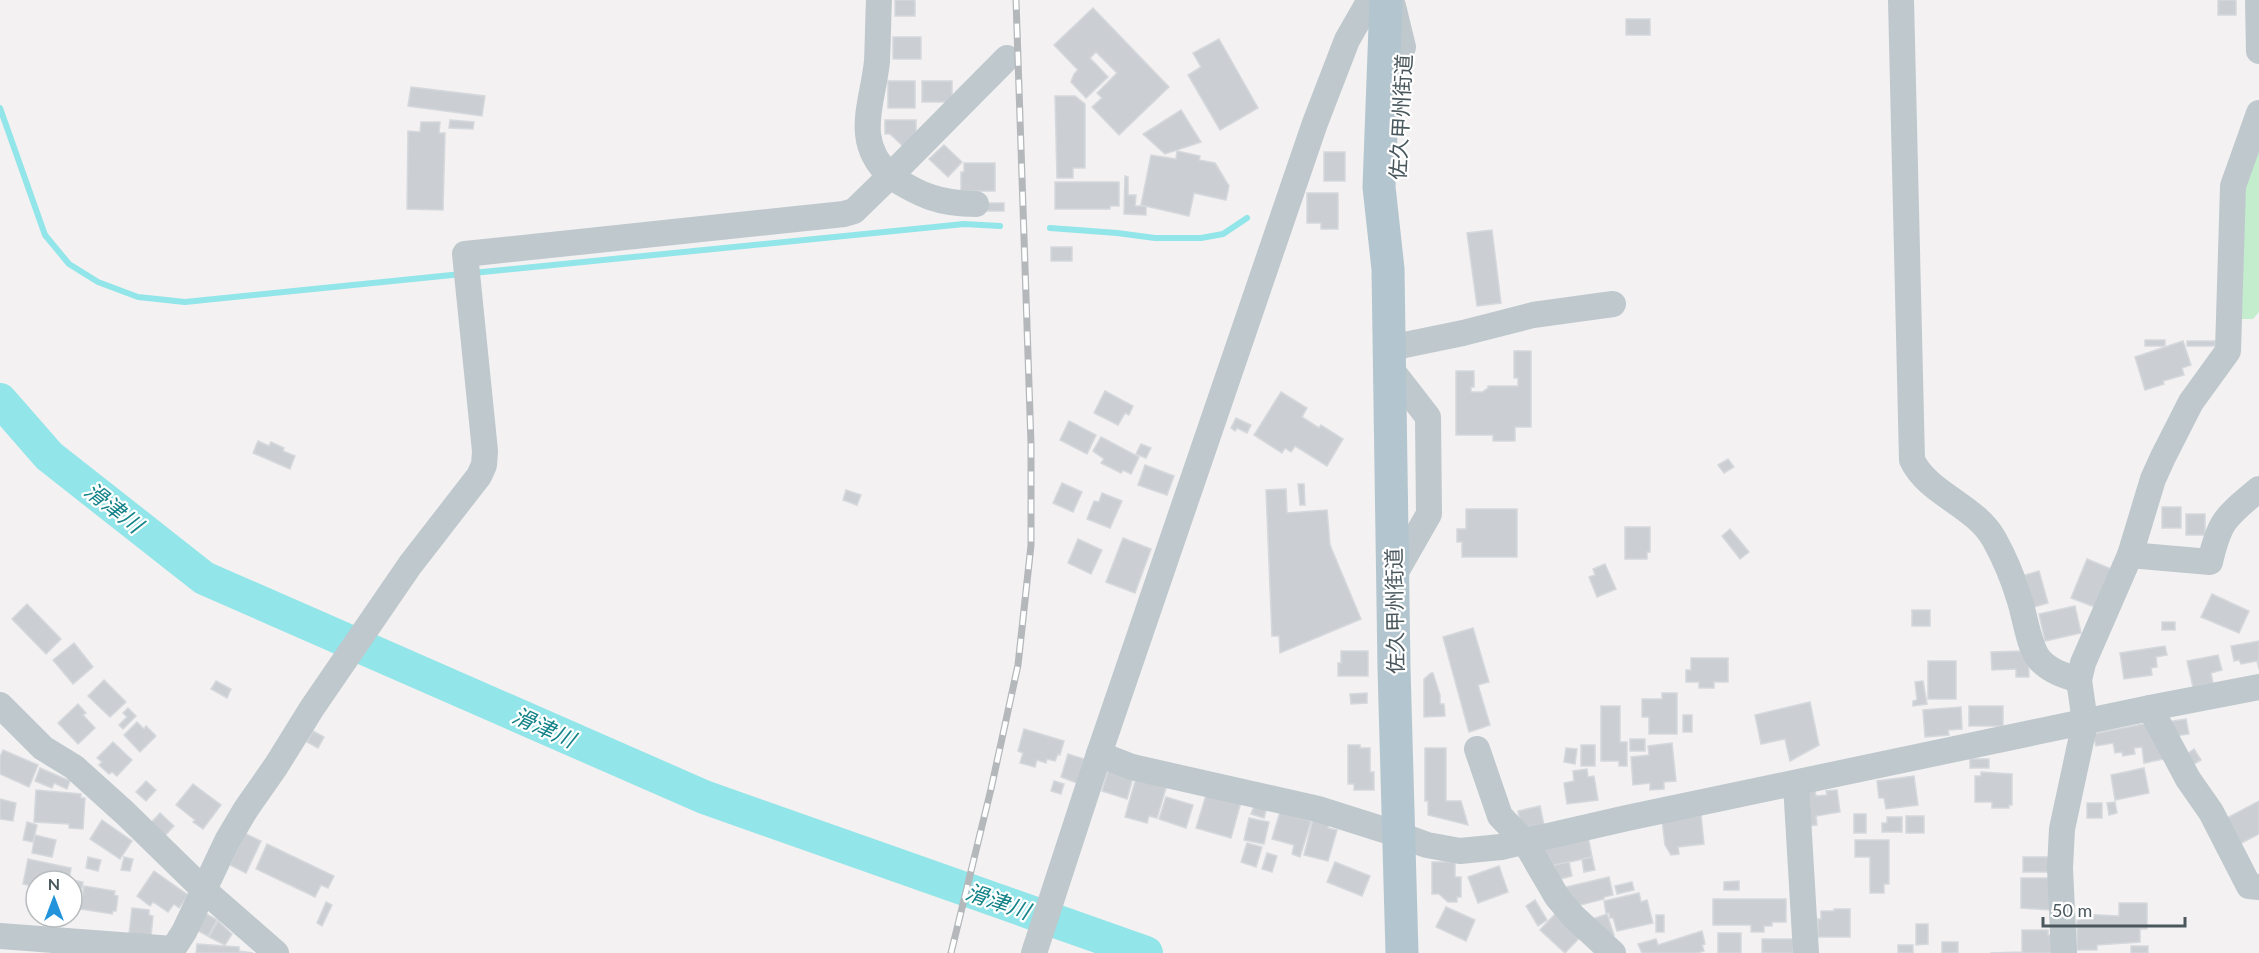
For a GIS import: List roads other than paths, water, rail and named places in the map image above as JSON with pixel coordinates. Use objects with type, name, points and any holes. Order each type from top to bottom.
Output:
[{"type":"main road","name":"佐久甲州街道","points":[[1388,269],[1397,185],[1406,0]]},
{"type":"main road","name":"佐久甲州街道","points":[[1377,1],[1379,187],[1388,269],[1397,834],[1402,942]]},
{"type":"street","points":[[879,0],[877,63],[866,115],[868,134],[878,165],[912,190],[935,200],[956,204],[976,204]]},
{"type":"street","points":[[1901,0],[1912,460],[1916,469],[1924,477],[1972,513],[1989,531],[2019,596],[2037,657],[2052,670],[2079,680]]},
{"type":"street","points":[[2258,0],[2259,51]]},
{"type":"street","points":[[1034,953],[1098,754],[1315,123],[1347,40],[1377,1],[1403,47]]},
{"type":"street","points":[[0,936],[64,946],[173,949],[246,808],[276,766],[312,708],[408,570],[479,476],[484,465],[485,451],[466,269],[854,211],[1007,58]]},
{"type":"street","points":[[2064,953],[2060,868],[2062,829],[2085,722],[2079,680],[2083,663],[2130,555],[2153,479],[2163,457],[2191,402],[2229,351],[2233,186],[2259,113]]},
{"type":"street","points":[[1390,358],[1463,333],[1533,315],[1613,304]]},
{"type":"street","points":[[2130,555],[2210,562],[2221,524],[2259,489]]},
{"type":"street","points":[[1098,754],[1132,767],[1318,810],[1427,845],[1460,851],[1501,847],[1571,830],[2259,687]]},
{"type":"street","points":[[2150,708],[2188,779],[2211,812],[2249,886],[2259,887]]},
{"type":"street","points":[[4,714],[43,747],[74,767],[205,891],[276,953]]},
{"type":"street","points":[[1477,749],[1500,816],[1525,842],[1557,897],[1573,916],[1613,953]]},
{"type":"street","points":[[1796,784],[1806,953]]},
{"type":"waterway","points":[[0,108],[45,235],[69,264],[98,282],[138,297],[185,302],[462,274]]},
{"type":"waterway","points":[[1050,228],[1155,238],[1201,238],[1223,234],[1247,218]]},
{"type":"waterway","points":[[473,273],[964,224],[1000,226]]},
{"type":"waterway","name":"滑津川","points":[[0,400],[49,456],[204,578],[704,797],[1146,953]]},
{"type":"railway","points":[[951,953],[1018,665],[1031,545],[1031,444],[1016,0]]}]
